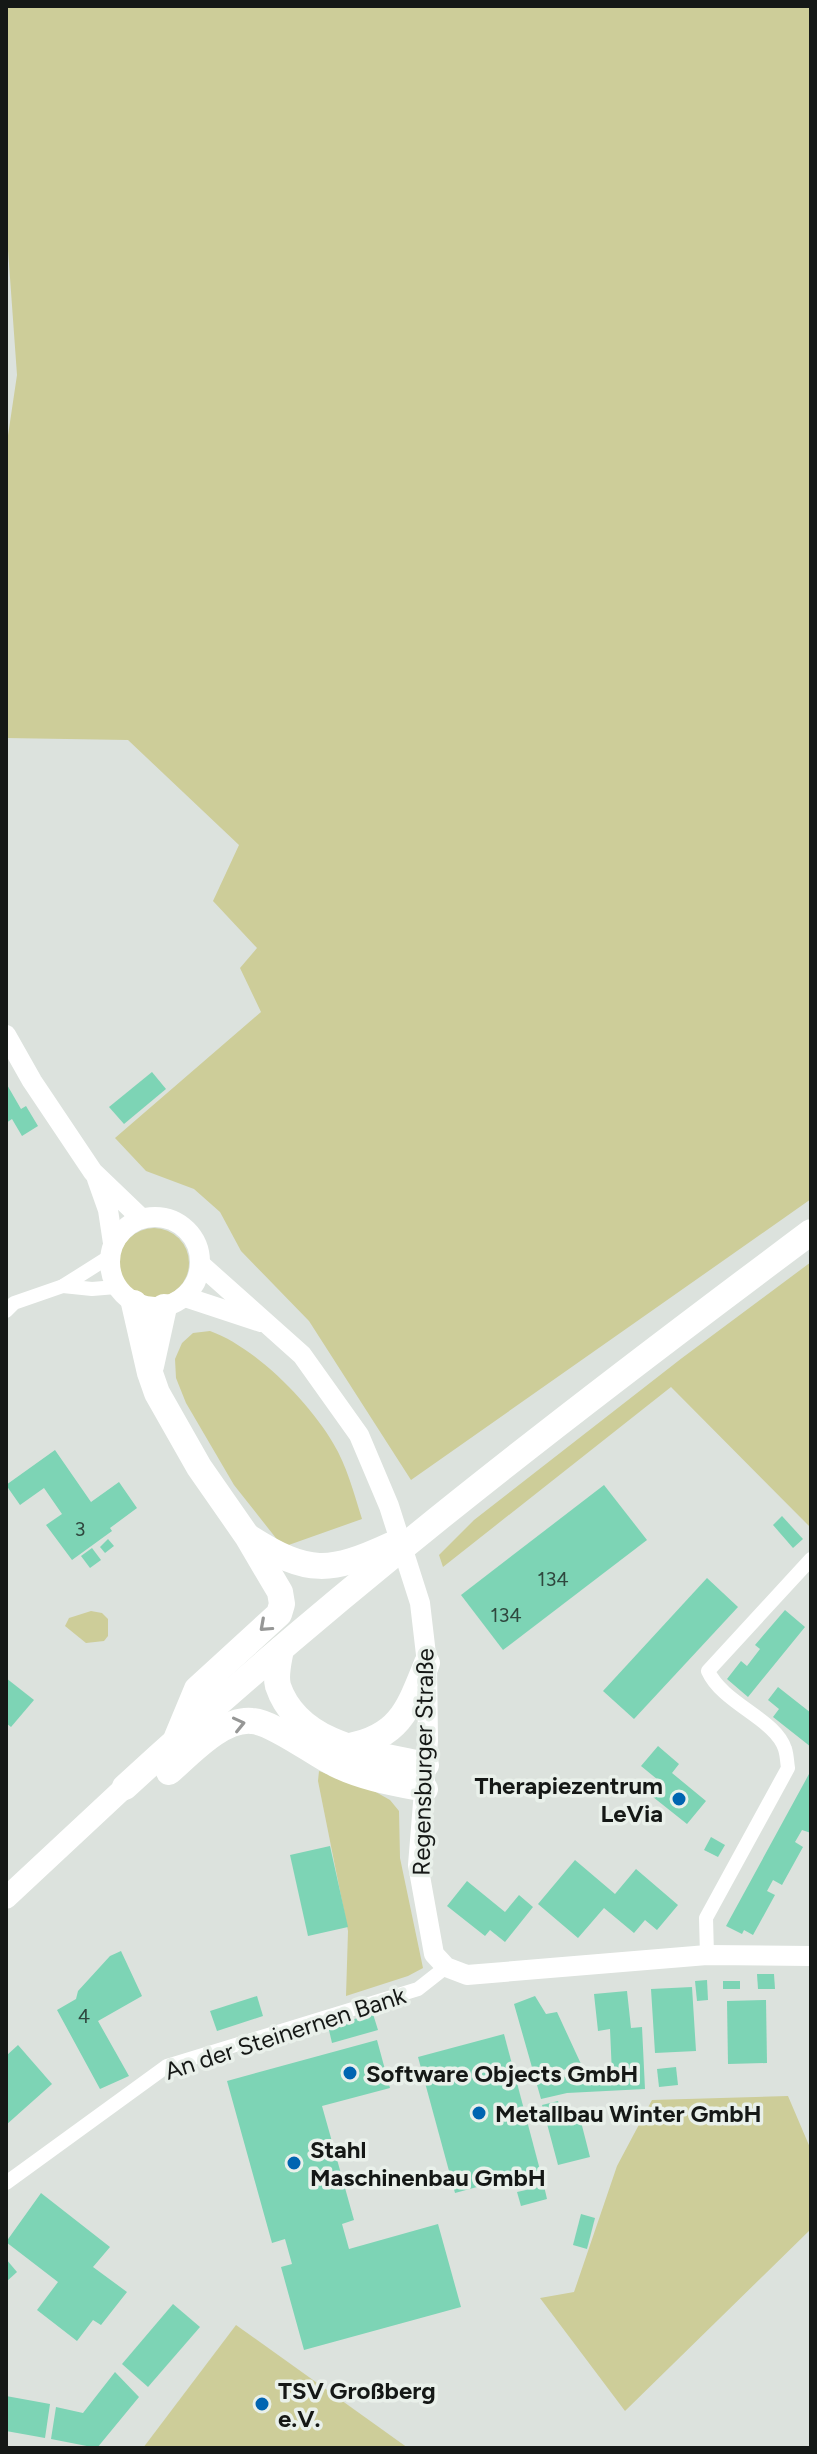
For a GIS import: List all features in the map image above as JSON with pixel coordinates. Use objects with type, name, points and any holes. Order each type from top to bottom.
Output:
[{"type":"highway","points":[[125,1787],[420,1532],[644,1356],[811,1232]]},
{"type":"highway","points":[[125,1295],[157,1393],[199,1467],[247,1536],[280,1592],[282,1604],[279,1614],[197,1689],[174,1744]]},
{"type":"highway","points":[[150,1373],[174,1302]]},
{"type":"highway","points":[[247,1536],[280,1557],[305,1566],[334,1567],[370,1555],[420,1532]]},
{"type":"highway","points":[[281,1649],[278,1686],[286,1702],[305,1723],[324,1738],[426,1777]]},
{"type":"highway","points":[[346,1747],[367,1743],[395,1726],[408,1709],[427,1663]]},
{"type":"highway","points":[[125,1787],[159,1781],[220,1728],[251,1720],[272,1728],[336,1765],[364,1776],[426,1777]]},
{"type":"main road","points":[[6,1898],[125,1787]]},
{"type":"street","points":[[6,1035],[32,1081],[96,1175],[141,1218]]},
{"type":"street","points":[[96,1175],[108,1210],[110,1273],[125,1295]]},
{"type":"street","points":[[6,1311],[14,1303],[63,1286],[111,1250],[130,1224],[141,1218],[170,1219],[192,1236],[198,1249],[200,1264],[193,1287],[174,1302],[149,1308],[125,1295],[63,1286]]},
{"type":"street","name":"Regensburger Straße","points":[[200,1264],[302,1355],[359,1435],[389,1506],[415,1582],[424,1624],[427,1663],[426,1777],[418,1865],[434,1954],[446,1967]]},
{"type":"street","name":"Regensburger Straße","points":[[174,1302],[267,1324]]},
{"type":"street","points":[[707,1955],[706,1918],[788,1768],[785,1747],[775,1733],[714,1685],[708,1671],[811,1559]]},
{"type":"street","points":[[446,1967],[467,1975],[707,1955],[811,1956]]},
{"type":"street","name":"An der Steinernen Bank","points":[[6,2183],[167,2066],[418,1989],[446,1967]]},
{"type":"green space","points":[[6,6],[811,6],[811,1199],[411,1480],[309,1321],[241,1251],[220,1212],[194,1189],[146,1171],[115,1138],[261,1012],[240,968],[257,948],[213,901],[239,845],[128,740],[6,738],[6,449],[17,375],[6,222]]},
{"type":"green space","points":[[161,1228],[183,1243],[189,1263],[187,1277],[179,1288],[168,1296],[147,1298],[129,1288],[121,1277],[119,1256],[129,1238],[140,1230]]},
{"type":"green space","points":[[811,1262],[811,1528],[671,1387],[443,1567],[439,1555],[474,1520]]},
{"type":"green space","points":[[210,1331],[245,1349],[310,1410],[338,1452],[362,1519],[283,1547],[234,1485],[186,1403],[176,1378],[175,1359],[182,1343],[193,1333]]},
{"type":"green space","points":[[91,1611],[102,1613],[108,1619],[108,1636],[104,1641],[86,1643],[65,1626],[69,1618]]},
{"type":"green space","points":[[319,1771],[374,1791],[390,1800],[399,1811],[400,1858],[423,1968],[346,1996],[348,1931],[318,1781]]},
{"type":"green space","points":[[788,2096],[811,2150],[811,2229],[625,2411],[540,2298],[574,2292],[617,2166],[652,2100]]},
{"type":"green space","name":"TSV Großberg e.V.","points":[[236,2325],[408,2448],[143,2448]]},
{"type":"building","points":[[152,1072],[166,1089],[124,1124],[109,1107]]},
{"type":"building","points":[[6,1083],[21,1109],[26,1106],[38,1126],[22,1136],[12,1119],[6,1123]]},
{"type":"building","points":[[55,1450],[91,1502],[119,1482],[137,1508],[72,1560],[46,1525],[62,1514],[44,1488],[20,1505],[6,1485]]},
{"type":"building","points":[[604,1485],[647,1540],[503,1650],[461,1595]]},
{"type":"building","points":[[782,1516],[803,1539],[793,1548],[773,1525]]},
{"type":"building","points":[[108,1539],[114,1546],[105,1553],[100,1547]]},
{"type":"building","points":[[92,1548],[101,1560],[90,1568],[81,1556]]},
{"type":"building","points":[[707,1578],[738,1607],[634,1719],[603,1691]]},
{"type":"building","points":[[785,1610],[805,1627],[748,1697],[727,1679],[741,1661],[747,1666],[760,1649],[755,1645]]},
{"type":"building","points":[[6,1678],[34,1700],[11,1727],[6,1723]]},
{"type":"building","points":[[778,1687],[811,1713],[811,1747],[773,1717],[779,1709],[768,1700]]},
{"type":"building","name":"Therapiezentrum LeVia","points":[[658,1746],[679,1764],[672,1773],[706,1801],[687,1824],[653,1797],[663,1784],[641,1766]]},
{"type":"building","points":[[809,1774],[811,1833],[802,1830],[795,1842],[803,1847],[782,1885],[773,1880],[767,1891],[775,1895],[753,1935],[744,1930],[742,1934],[726,1926]]},
{"type":"building","points":[[711,1837],[725,1845],[718,1857],[704,1850]]},
{"type":"building","points":[[330,1846],[348,1927],[308,1936],[290,1855]]},
{"type":"building","points":[[575,1860],[615,1894],[636,1869],[678,1905],[657,1930],[645,1920],[634,1933],[604,1908],[578,1938],[538,1904]]},
{"type":"building","points":[[467,1881],[505,1912],[519,1895],[533,1907],[505,1942],[490,1930],[485,1936],[447,1906]]},
{"type":"building","points":[[121,1951],[142,1996],[98,2021],[129,2076],[100,2089],[57,2010],[76,1999],[78,1991],[110,1956]]},
{"type":"building","points":[[757,1974],[774,1974],[775,1989],[758,1989]]},
{"type":"building","points":[[707,1980],[708,2000],[697,2001],[695,1981]]},
{"type":"building","points":[[723,1981],[740,1981],[740,1989],[723,1989]]},
{"type":"building","points":[[692,1987],[696,2051],[655,2053],[651,1989]]},
{"type":"building","points":[[627,1991],[631,2028],[642,2027],[645,2089],[567,2093],[541,2099],[514,2004],[535,1996],[546,2014],[557,2012],[581,2064],[560,2071],[561,2077],[612,2074],[610,2029],[598,2031],[594,1994]]},
{"type":"building","points":[[257,1996],[263,2016],[217,2031],[210,2011]]},
{"type":"building","points":[[766,2000],[767,2063],[728,2064],[727,2001]]},
{"type":"building","points":[[373,2014],[378,2030],[332,2043],[328,2026]]},
{"type":"building","name":"Metallbau Winter GmbH","points":[[504,2034],[540,2170],[455,2193],[418,2057]]},
{"type":"building","name":"Stahl Maschinenbau GmbH","points":[[377,2040],[390,2088],[322,2106],[354,2220],[342,2224],[349,2249],[438,2224],[461,2307],[304,2350],[281,2267],[292,2264],[285,2239],[272,2243],[227,2081]]},
{"type":"building","points":[[18,2045],[52,2084],[6,2125],[6,2056]]},
{"type":"building","points":[[676,2067],[678,2085],[659,2087],[657,2069]]},
{"type":"building","points":[[558,2101],[562,2114],[578,2110],[590,2157],[558,2165],[542,2105]]},
{"type":"building","points":[[544,2186],[547,2199],[521,2206],[517,2192]]},
{"type":"building","points":[[41,2193],[110,2247],[93,2267],[127,2292],[101,2325],[93,2320],[77,2341],[37,2310],[58,2282],[6,2242]]},
{"type":"building","points":[[581,2214],[595,2218],[587,2249],[573,2245]]},
{"type":"building","points":[[6,2259],[17,2272],[6,2282]]},
{"type":"building","points":[[173,2304],[200,2327],[148,2387],[122,2364]]},
{"type":"building","points":[[115,2372],[139,2397],[97,2448],[51,2439],[56,2407],[83,2413]]},
{"type":"building","points":[[6,2396],[50,2404],[45,2438],[6,2431]]},
{"type":"place","name":"Therapiezentrum LeVia","points":[[679,1799]]},
{"type":"place","name":"Software Objects GmbH","points":[[350,2073]]},
{"type":"place","name":"Metallbau Winter GmbH","points":[[479,2113]]},
{"type":"place","name":"Stahl Maschinenbau GmbH","points":[[294,2163]]},
{"type":"place","name":"TSV Großberg e.V.","points":[[262,2404]]}]
